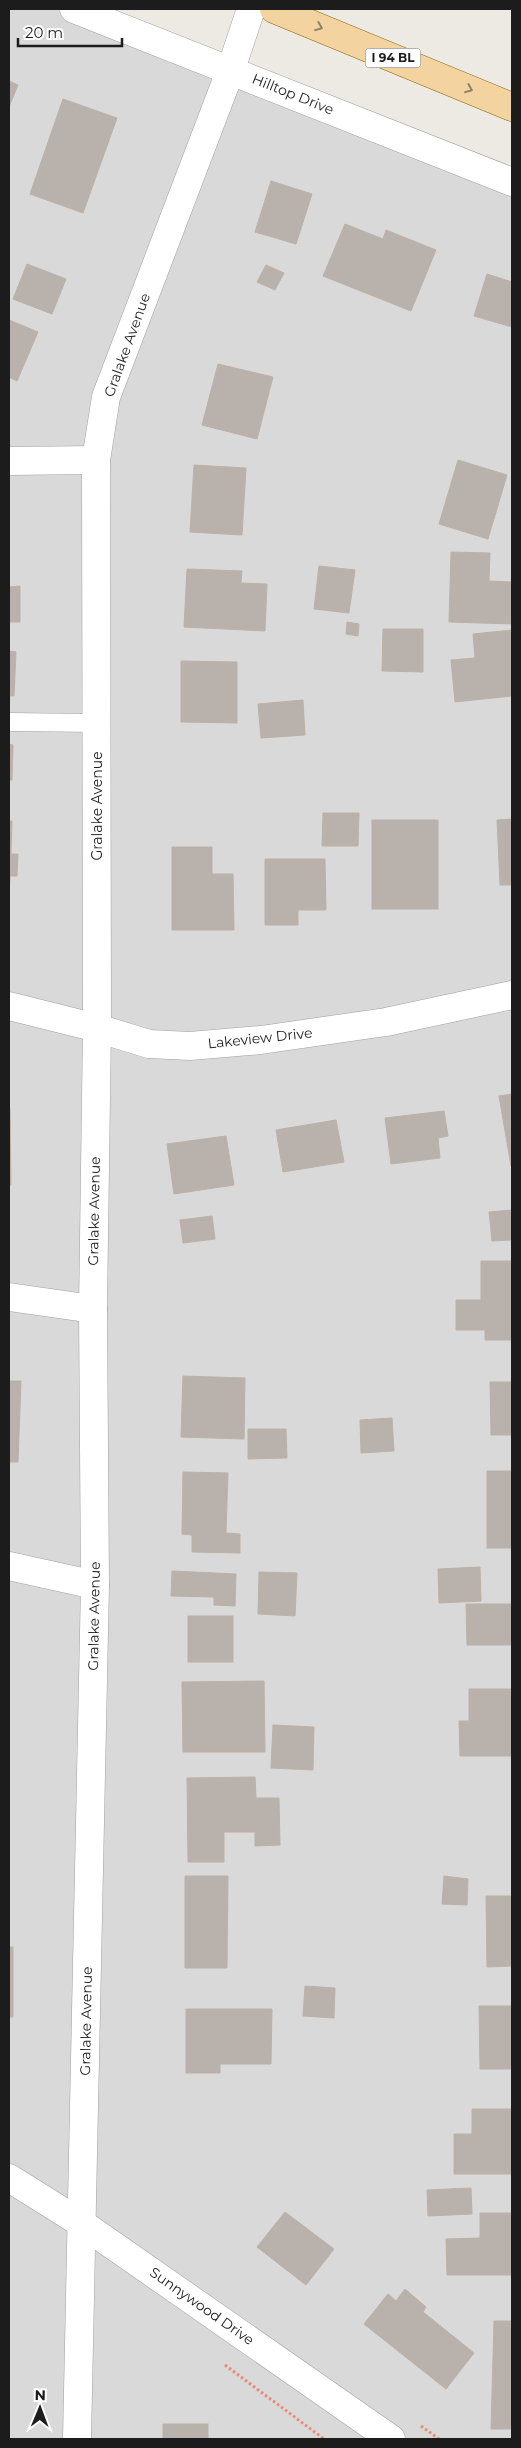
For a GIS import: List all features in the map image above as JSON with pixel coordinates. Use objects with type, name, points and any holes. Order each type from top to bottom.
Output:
[{"type":"main road","name":"I 94 BL","points":[[274,9],[512,107]]},
{"type":"street","name":"Hilltop Drive","points":[[74,9],[512,182]]},
{"type":"street","name":"Gralake Avenue","points":[[77,2439],[95,1585],[93,1309],[97,1028],[96,460],[106,397],[231,70],[251,9]]},
{"type":"street","points":[[9,461],[96,460]]},
{"type":"street","name":"Lakeview Drive","points":[[9,1006],[97,1028],[149,1044],[190,1046],[386,1022],[512,995]]},
{"type":"street","points":[[9,1297],[93,1309]]},
{"type":"street","points":[[9,1566],[95,1585]]},
{"type":"street","name":"Sunnywood Drive","points":[[9,2178],[82,2223],[392,2439]]},
{"type":"lane","points":[[9,722],[97,723]]},
{"type":"path","points":[[418,2424],[439,2439]]},
{"type":"shaded area","points":[[9,9],[55,9],[512,190],[512,2439],[9,2439]]},
{"type":"building","points":[[9,81],[18,85],[9,107]]},
{"type":"building","points":[[63,99],[117,118],[83,213],[30,194]]},
{"type":"building","points":[[271,181],[312,194],[296,244],[255,232]]},
{"type":"building","points":[[345,224],[383,239],[386,230],[436,250],[411,311],[323,276]]},
{"type":"building","points":[[27,264],[66,279],[52,314],[13,299]]},
{"type":"building","points":[[266,265],[284,273],[275,290],[257,282]]},
{"type":"building","points":[[487,274],[512,282],[512,327],[474,316]]},
{"type":"building","points":[[9,320],[38,332],[17,381],[9,377]]},
{"type":"building","points":[[218,364],[273,377],[257,439],[202,425]]},
{"type":"building","points":[[458,460],[507,475],[488,539],[439,524]]},
{"type":"building","points":[[194,465],[246,468],[242,535],[190,532]]},
{"type":"building","points":[[451,552],[490,553],[489,581],[512,582],[512,624],[449,622]]},
{"type":"building","points":[[319,566],[355,570],[349,613],[314,609]]},
{"type":"building","points":[[187,569],[242,571],[241,583],[267,584],[265,631],[184,627]]},
{"type":"building","points":[[20,586],[20,622],[9,622],[9,587]]},
{"type":"building","points":[[347,622],[359,624],[358,636],[346,634]]},
{"type":"building","points":[[383,629],[423,629],[423,672],[382,671]]},
{"type":"building","points":[[512,630],[512,696],[455,702],[451,660],[475,658],[473,634]]},
{"type":"building","points":[[9,651],[16,652],[14,696],[9,696]]},
{"type":"building","points":[[181,661],[237,662],[237,723],[181,722]]},
{"type":"building","points":[[303,700],[305,735],[261,738],[258,704]]},
{"type":"building","points":[[9,744],[13,745],[12,780],[9,780]]},
{"type":"building","points":[[323,813],[359,813],[358,846],[322,846]]},
{"type":"building","points":[[512,819],[512,885],[500,885],[497,820]]},
{"type":"building","points":[[372,820],[438,820],[438,909],[372,909]]},
{"type":"building","points":[[9,821],[12,821],[11,854],[18,854],[17,876],[10,876],[9,898]]},
{"type":"building","points":[[172,847],[212,847],[212,874],[233,874],[234,930],[172,930]]},
{"type":"building","points":[[265,859],[325,859],[326,910],[298,910],[298,925],[265,925]]},
{"type":"building","points":[[512,1094],[512,1166],[511,1166],[499,1096]]},
{"type":"building","points":[[10,1108],[11,1185],[9,1185]]},
{"type":"building","points":[[444,1111],[448,1136],[438,1138],[440,1158],[391,1164],[385,1118]]},
{"type":"building","points":[[336,1120],[344,1162],[283,1172],[276,1130]]},
{"type":"building","points":[[226,1136],[234,1185],[174,1194],[167,1144]]},
{"type":"building","points":[[512,1210],[512,1240],[492,1241],[489,1212]]},
{"type":"building","points":[[212,1216],[215,1239],[183,1243],[180,1220]]},
{"type":"building","points":[[481,1261],[512,1261],[512,1340],[485,1340],[485,1330],[456,1330],[456,1300],[481,1300]]},
{"type":"building","points":[[183,1376],[245,1378],[244,1439],[181,1437]]},
{"type":"building","points":[[9,1381],[21,1381],[18,1462],[9,1462]]},
{"type":"building","points":[[490,1382],[512,1382],[512,1435],[491,1435]]},
{"type":"building","points":[[392,1418],[394,1451],[361,1453],[360,1420]]},
{"type":"building","points":[[248,1429],[286,1429],[287,1458],[248,1459]]},
{"type":"building","points":[[487,1471],[512,1471],[512,1548],[487,1548]]},
{"type":"building","points":[[183,1472],[228,1473],[226,1533],[240,1534],[240,1553],[192,1552],[192,1535],[182,1534]]},
{"type":"building","points":[[480,1567],[481,1601],[439,1603],[438,1569]]},
{"type":"building","points":[[172,1571],[236,1574],[235,1606],[214,1605],[214,1597],[171,1596]]},
{"type":"building","points":[[259,1572],[297,1573],[295,1616],[258,1614]]},
{"type":"building","points":[[466,1604],[512,1604],[512,1645],[467,1645]]},
{"type":"building","points":[[188,1616],[233,1616],[233,1662],[188,1662]]},
{"type":"building","points":[[264,1681],[265,1752],[183,1752],[182,1682]]},
{"type":"building","points":[[469,1689],[512,1689],[512,1756],[460,1756],[459,1721],[469,1721]]},
{"type":"building","points":[[273,1725],[314,1727],[313,1770],[271,1768]]},
{"type":"building","points":[[255,1777],[256,1798],[279,1798],[280,1845],[255,1846],[255,1832],[224,1832],[224,1862],[188,1862],[187,1778]]},
{"type":"building","points":[[185,1876],[228,1876],[227,1968],[185,1968]]},
{"type":"building","points":[[444,1876],[468,1879],[467,1905],[442,1904]]},
{"type":"building","points":[[486,1896],[512,1896],[512,1966],[487,1967]]},
{"type":"building","points":[[9,1947],[13,1947],[13,2017],[9,2017]]},
{"type":"building","points":[[305,1986],[335,1988],[334,2018],[303,2016]]},
{"type":"building","points":[[479,2006],[512,2006],[512,2069],[480,2069]]},
{"type":"building","points":[[186,2009],[272,2009],[271,2064],[220,2064],[220,2073],[186,2073]]},
{"type":"building","points":[[472,2109],[512,2109],[512,2174],[454,2174],[454,2134],[472,2134]]},
{"type":"building","points":[[471,2188],[472,2214],[428,2216],[427,2190]]},
{"type":"building","points":[[285,2212],[334,2249],[306,2285],[257,2247]]},
{"type":"building","points":[[480,2213],[512,2213],[512,2275],[447,2275],[446,2239],[480,2238]]},
{"type":"building","points":[[405,2289],[426,2307],[423,2312],[474,2353],[446,2389],[364,2324],[388,2294],[396,2301]]},
{"type":"building","points":[[494,2321],[512,2321],[512,2429],[491,2429]]},
{"type":"building","points":[[163,2424],[208,2424],[208,2439],[163,2439]]}]
